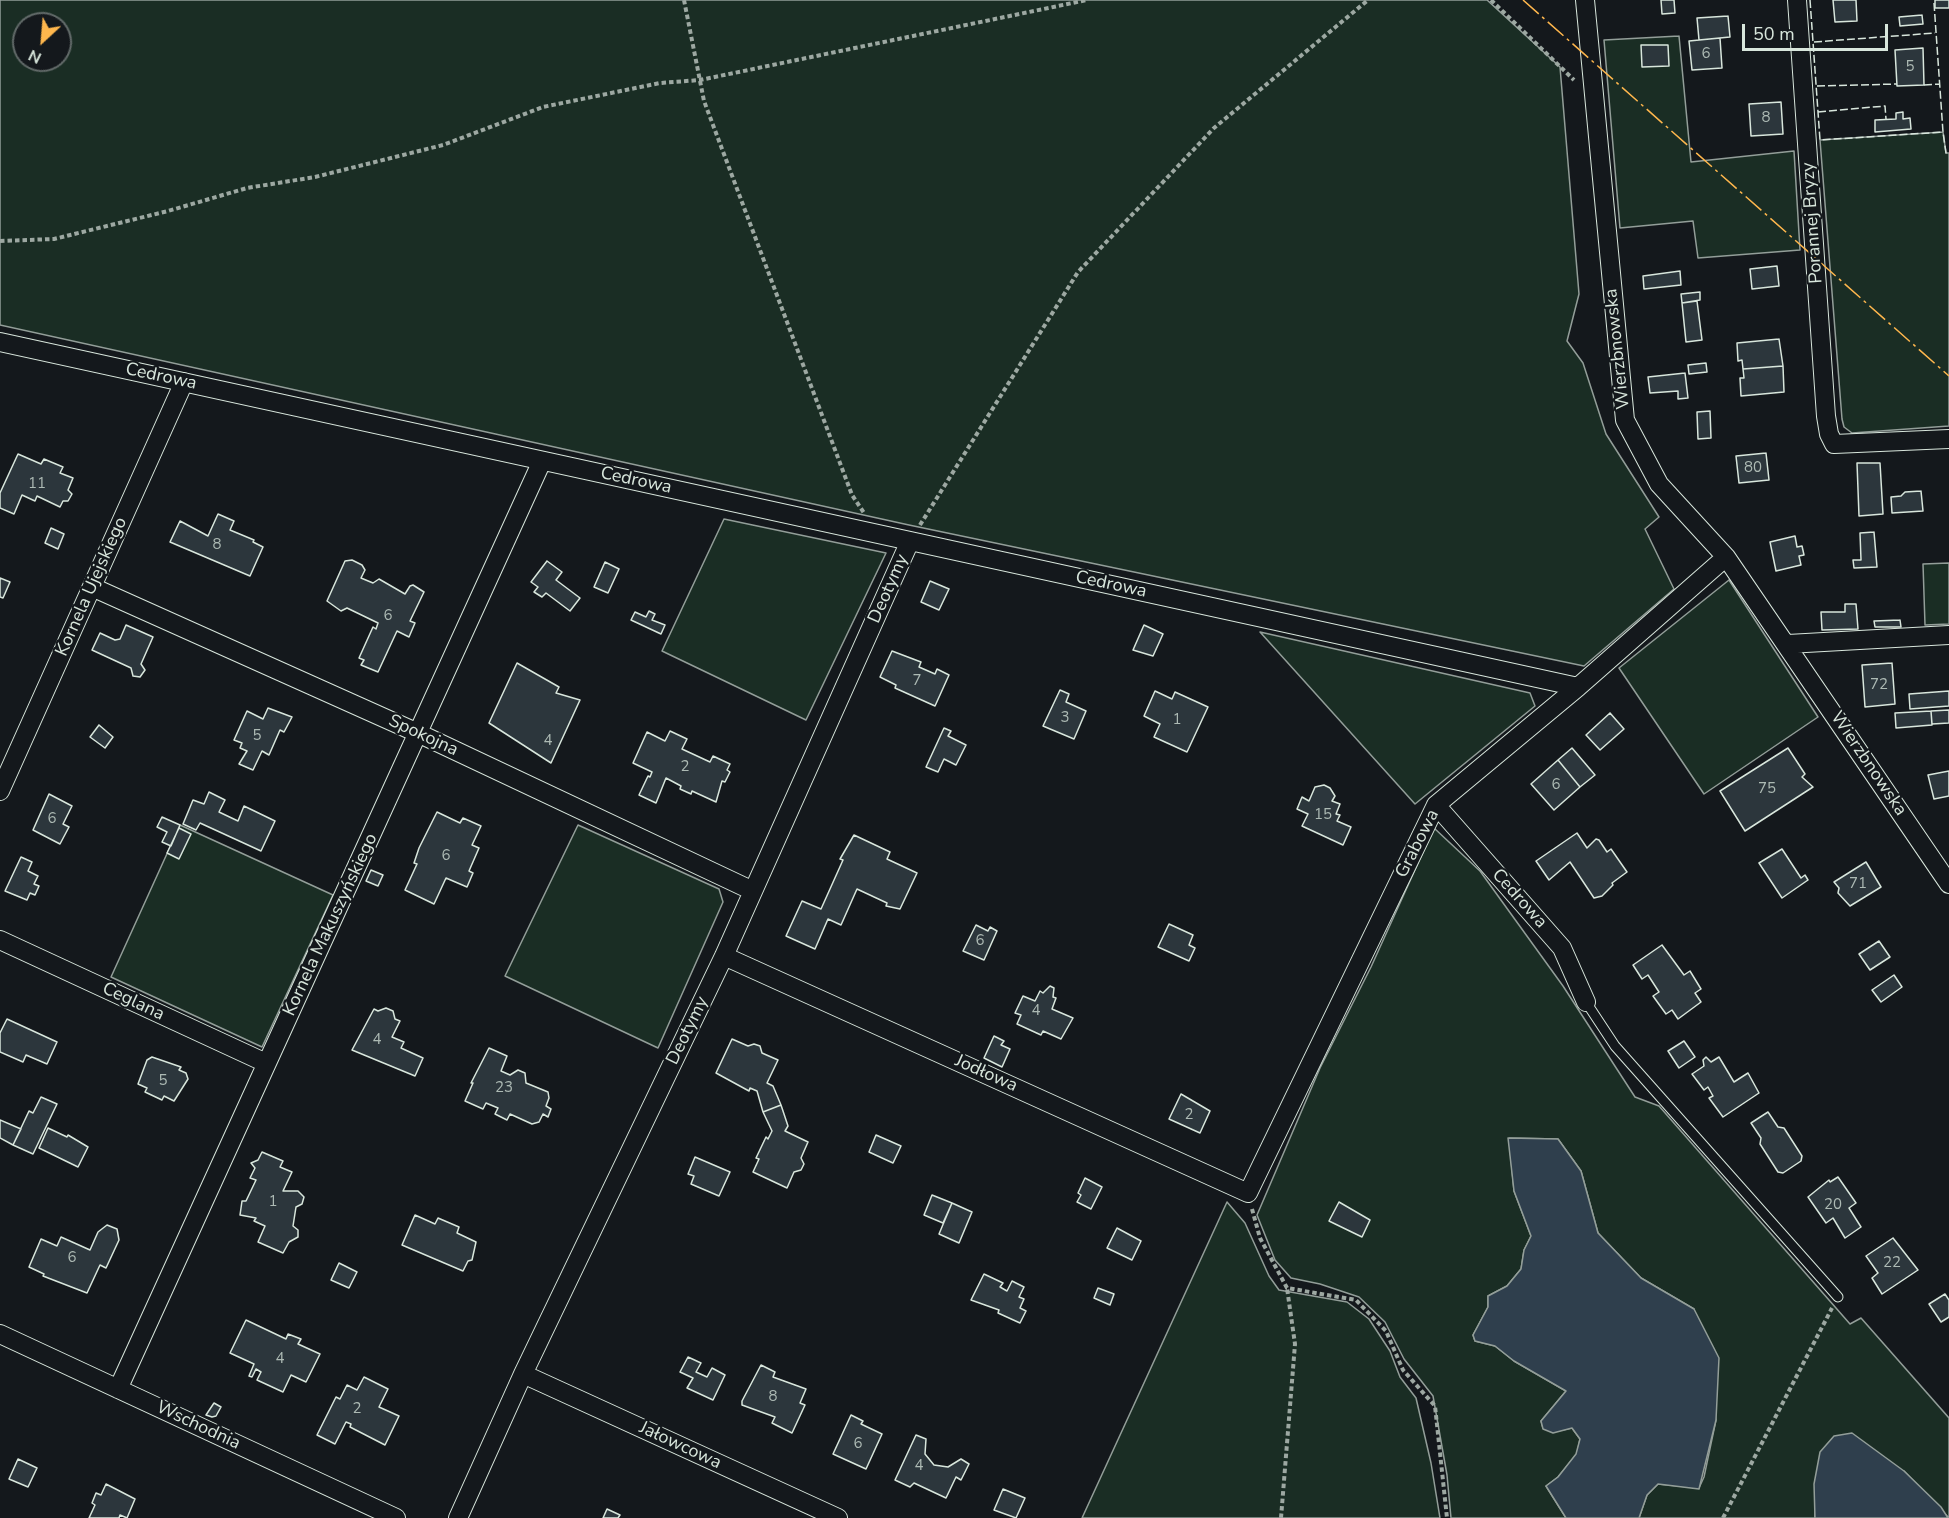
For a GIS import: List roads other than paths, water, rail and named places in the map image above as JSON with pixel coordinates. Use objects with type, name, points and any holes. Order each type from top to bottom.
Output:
[{"type":"street","name":"Wierzbnowska","points":[[1585,0],[1625,420],[1659,484],[1726,557],[1788,644],[1949,884]]},
{"type":"street","name":"Porannej Bryzy","points":[[1797,0],[1826,416],[1834,444],[1949,439]]},
{"type":"street","name":"Cedrowa","points":[[0,342],[1578,687]]},
{"type":"street","name":"Kornela Ujejskiego","points":[[0,792],[184,382]]},
{"type":"street","name":"Kornela Makuszyńskiego","points":[[118,1389],[420,734],[542,461]]},
{"type":"street","name":"Deotymy","points":[[458,1518],[523,1374],[724,956],[910,541]]},
{"type":"street","name":"Grabowa","points":[[1248,1193],[1436,805],[1578,687],[1726,557]]},
{"type":"street","name":"Spokojna","points":[[92,587],[420,734],[753,891]]},
{"type":"street","points":[[1788,644],[1949,635]]},
{"type":"street","name":"Cedrowa","points":[[1436,805],[1562,948],[1586,1002]]},
{"type":"street","name":"Ceglana","points":[[0,940],[266,1064]]},
{"type":"street","name":"Jodłowa","points":[[724,956],[1248,1193]]},
{"type":"street","name":"Wschodnia","points":[[0,1334],[396,1518]]},
{"type":"street","name":"Jałowcowa","points":[[523,1374],[838,1518]]},
{"type":"lane","points":[[1586,1002],[1615,1046],[1838,1297]]},
{"type":"water","points":[[1508,1138],[1558,1139],[1581,1171],[1598,1233],[1641,1278],[1694,1309],[1719,1358],[1716,1420],[1699,1489],[1658,1484],[1647,1495],[1639,1518],[1566,1518],[1546,1486],[1558,1477],[1576,1454],[1580,1439],[1572,1428],[1553,1433],[1543,1429],[1541,1421],[1566,1391],[1514,1361],[1495,1346],[1475,1341],[1473,1335],[1488,1307],[1488,1296],[1507,1286],[1521,1269],[1524,1250],[1531,1236],[1514,1191]]},
{"type":"water","points":[[1852,1433],[1904,1471],[1941,1507],[1948,1518],[1815,1518],[1814,1484],[1820,1452],[1834,1436]]}]
